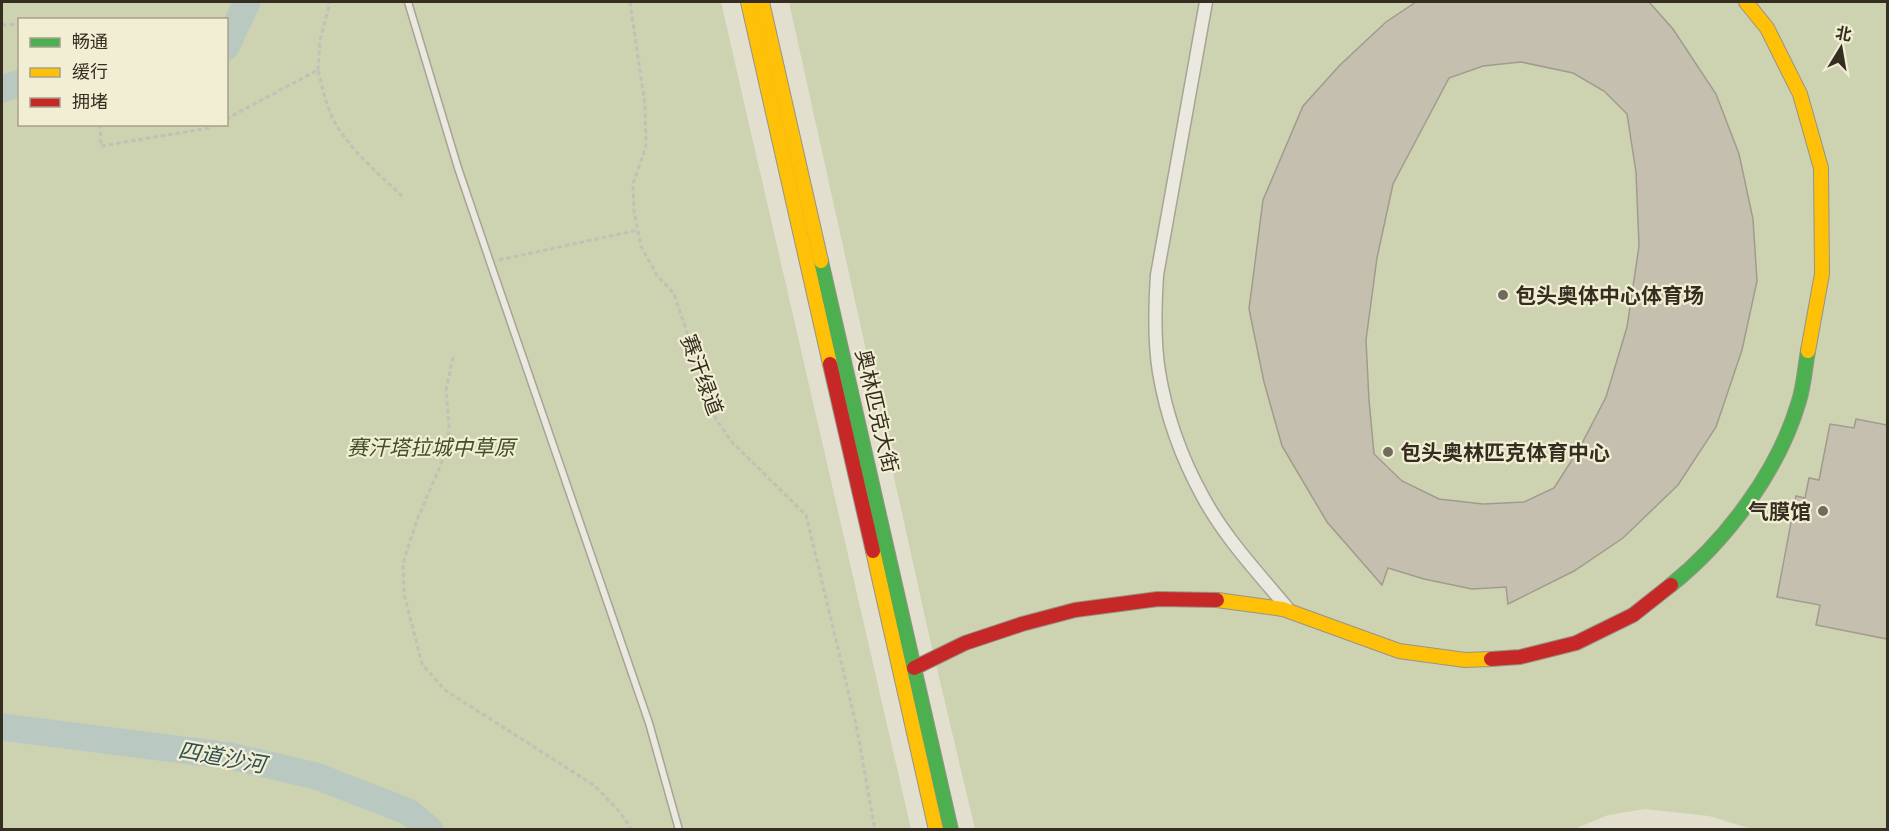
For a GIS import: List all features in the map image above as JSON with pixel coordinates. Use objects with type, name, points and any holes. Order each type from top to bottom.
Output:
[{"type":"main road","name":"奥林匹克大街","points":[[748,2],[936,830]]},
{"type":"main road","name":"奥林匹克大街","points":[[762,2],[951,830]]},
{"type":"main road","points":[[914,668],[965,643],[1022,624],[1075,610],[1158,599],[1229,600],[1289,610],[1399,651],[1465,660],[1520,657],[1576,643],[1633,615],[1683,575],[1719,539],[1755,494],[1781,445],[1799,401],[1822,274],[1821,168],[1800,94],[1767,28],[1746,2]]},
{"type":"street","points":[[1206,2],[1157,275],[1155,307],[1159,371],[1175,435],[1203,497],[1241,552],[1289,610]]},
{"type":"lane","points":[[408,2],[458,168],[649,723],[679,830]]},
{"type":"path","points":[[330,2],[320,41],[318,70],[326,102],[337,128],[380,175],[404,197]]},
{"type":"path","name":"赛汗绿道","points":[[630,2],[645,105],[646,146],[633,184],[633,211],[641,246],[656,274],[674,294],[716,419],[732,441],[806,515],[856,724],[875,830]]},
{"type":"path","points":[[2,24],[18,24]]},
{"type":"path","points":[[228,118],[318,70]]},
{"type":"path","points":[[100,126],[101,146],[209,129],[214,126]]},
{"type":"path","points":[[490,262],[638,230]]},
{"type":"path","points":[[453,357],[446,390],[449,426],[447,450],[417,520],[403,563],[404,594],[422,664],[445,690],[594,786],[619,811],[632,830]]},
{"type":"green space","name":"赛汗塔拉城中草原","points":[[2,2],[721,2],[911,829],[2,830]]},
{"type":"green space","name":"包头奥林匹克体育中心","points":[[789,2],[1887,2],[1887,829],[1752,829],[1709,816],[1645,809],[1608,815],[1572,830],[975,829],[929,635]]},
{"type":"building","points":[[1416,2],[1649,2],[1673,29],[1716,94],[1739,154],[1753,219],[1757,281],[1742,350],[1716,427],[1678,485],[1623,538],[1574,571],[1508,604],[1506,587],[1472,589],[1424,579],[1388,568],[1382,585],[1327,522],[1282,446],[1264,382],[1249,309],[1263,200],[1303,106],[1340,65],[1386,22]],"holes":[[[1521,62],[1573,73],[1604,91],[1627,114],[1636,172],[1639,246],[1627,327],[1606,397],[1579,449],[1554,488],[1524,502],[1483,504],[1439,499],[1402,481],[1374,454],[1366,340],[1377,258],[1393,184],[1449,78],[1483,66]]]},
{"type":"building","points":[[1856,419],[1887,425],[1887,639],[1816,625],[1820,605],[1777,597],[1796,496],[1805,498],[1809,478],[1819,480],[1830,424],[1854,428]]},
{"type":"waterway","name":"四道沙河","points":[[228,43],[247,2]]},
{"type":"waterway","name":"四道沙河","points":[[2,89],[18,84]]},
{"type":"waterway","name":"四道沙河","points":[[2,727],[230,756],[316,776],[409,812],[430,830]]},
{"type":"traffic: fast","points":[[821,261],[951,830]]},
{"type":"traffic: fast","points":[[1671,585],[1712,547],[1731,525],[1764,478],[1790,427],[1799,401],[1808,351]]},
{"type":"traffic: slow","points":[[748,2],[830,364]]},
{"type":"traffic: slow","points":[[762,2],[821,261]]},
{"type":"traffic: slow","points":[[1746,2],[1767,28],[1800,94],[1821,168],[1822,274],[1808,351]]},
{"type":"traffic: slow","points":[[873,551],[936,830]]},
{"type":"traffic: slow","points":[[1217,600],[1283,609],[1399,651],[1465,660],[1491,659]]},
{"type":"traffic: jam","points":[[830,364],[873,551]]},
{"type":"traffic: jam","points":[[1491,659],[1520,657],[1576,643],[1633,615],[1671,585]]},
{"type":"traffic: jam","points":[[914,668],[965,643],[1022,624],[1075,610],[1158,599],[1217,600]]},
{"type":"place","name":"包头奥体中心体育场","points":[[1503,295]]},
{"type":"place","name":"包头奥林匹克体育中心","points":[[1388,452]]},
{"type":"place","name":"气膜馆","points":[[1823,511]]}]
